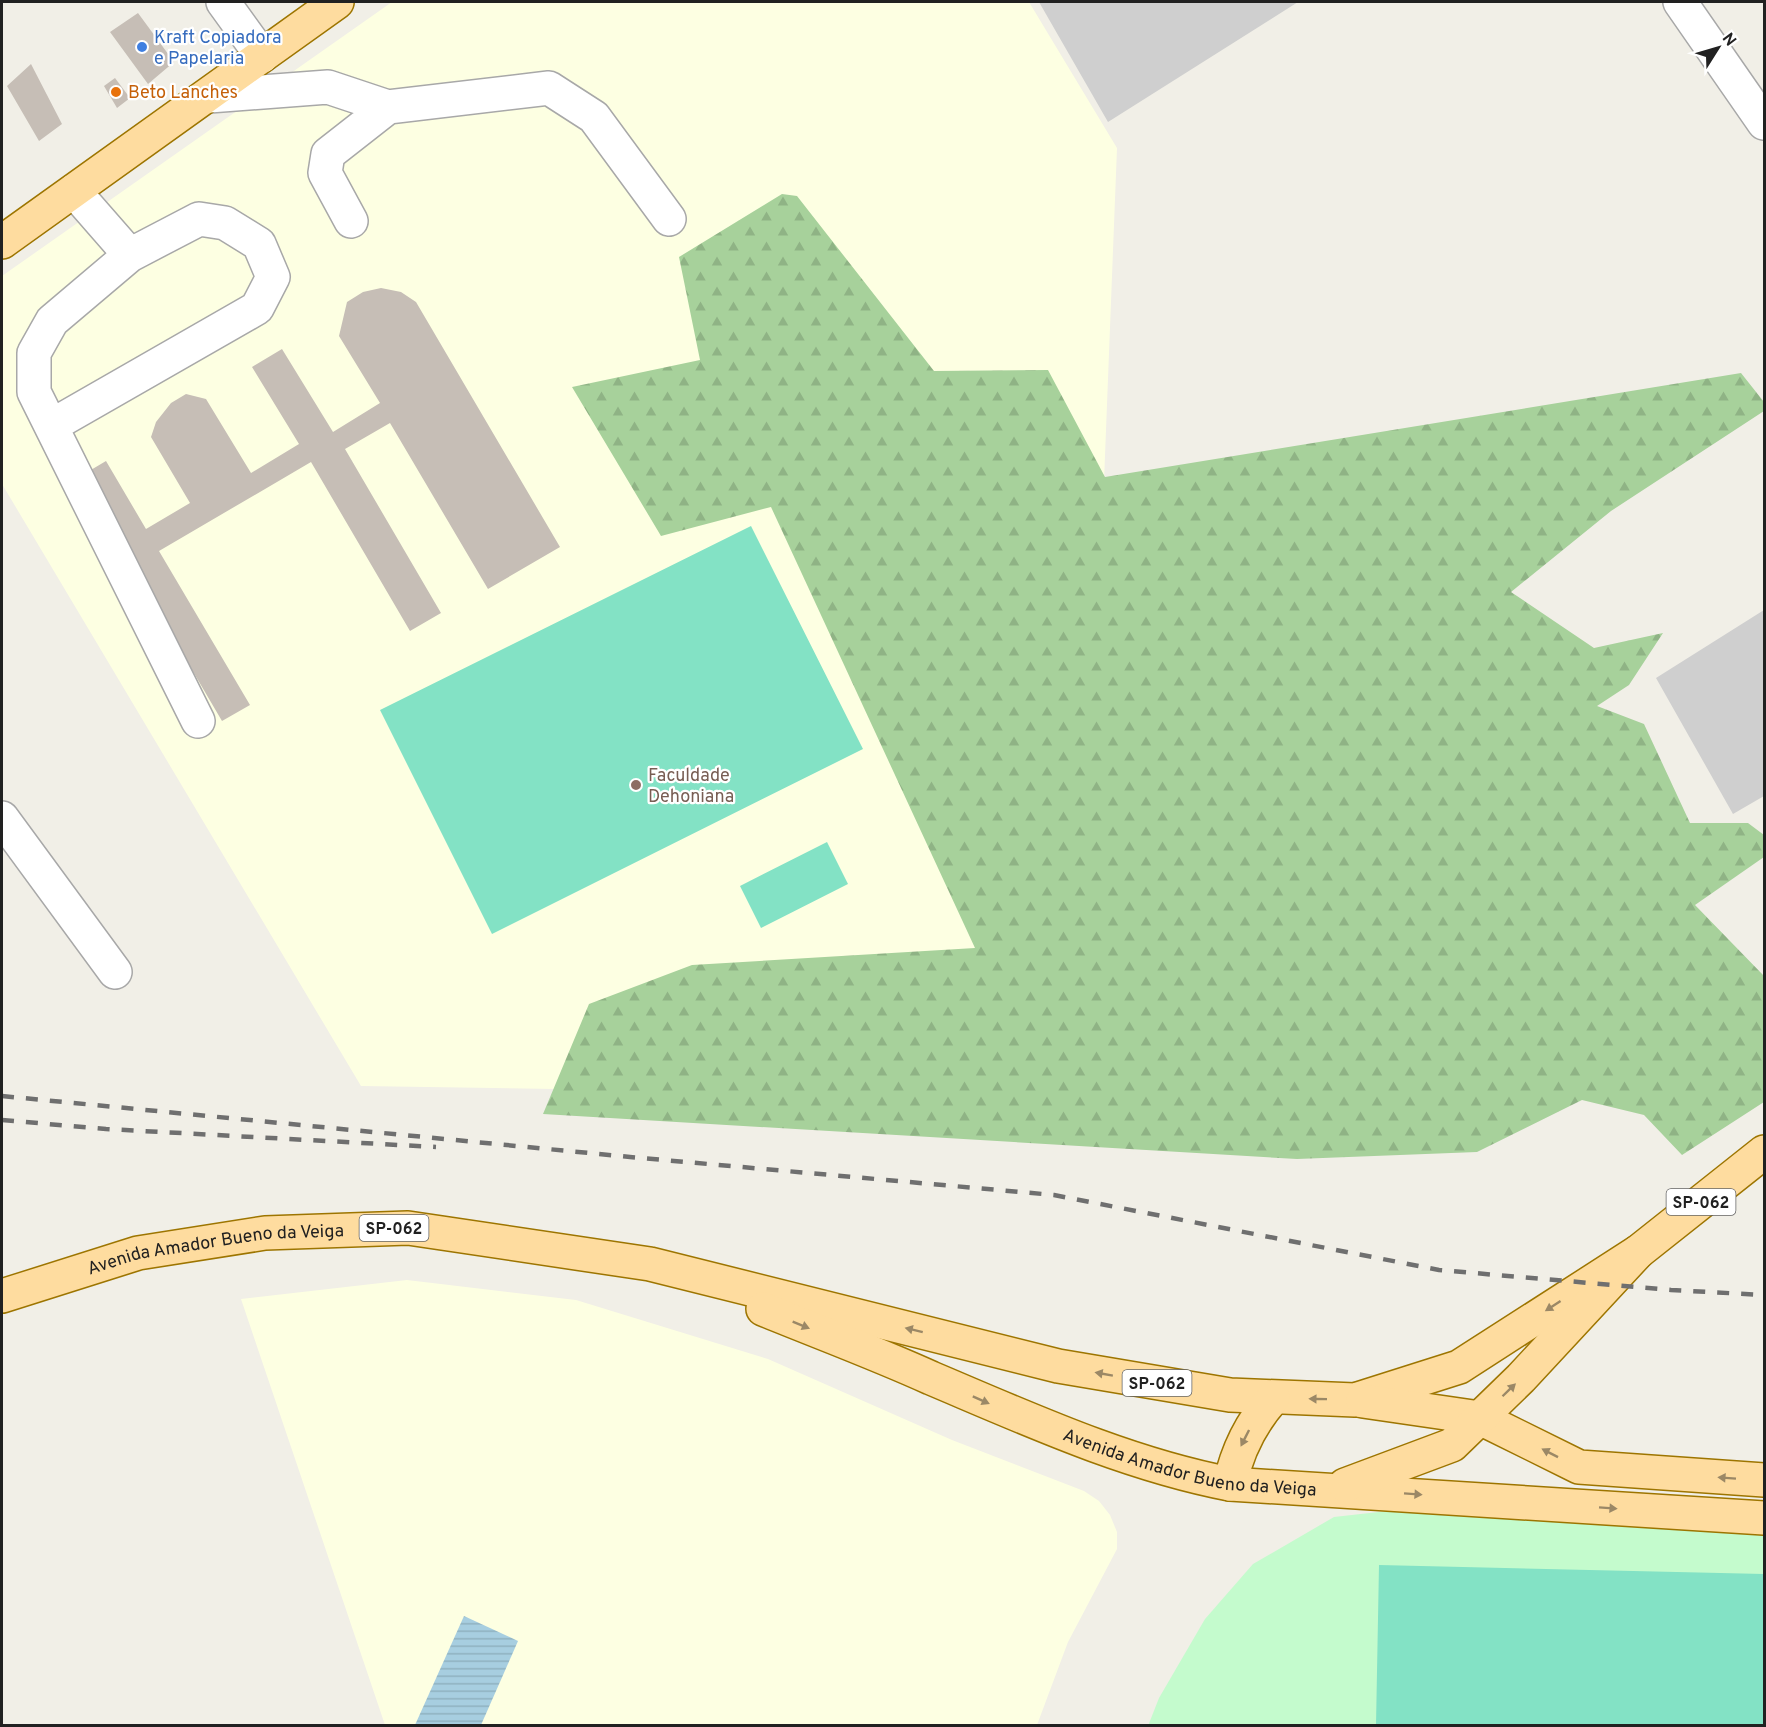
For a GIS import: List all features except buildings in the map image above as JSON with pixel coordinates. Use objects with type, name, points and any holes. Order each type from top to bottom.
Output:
[{"type":"main road","points":[[2,242],[209,96],[337,2]]},
{"type":"main road","name":"SP-062","points":[[1638,1252],[1764,1152]]},
{"type":"main road","name":"Avenida Amador Bueno da Veiga","points":[[2,1296],[138,1253],[265,1233],[408,1228],[650,1264],[1058,1366],[1230,1395],[1355,1400],[1480,1418],[1579,1467],[1764,1480]]},
{"type":"main road","points":[[1334,1489],[1452,1445],[1521,1378],[1638,1252]]},
{"type":"main road","name":"Avenida Amador Bueno da Veiga","points":[[1355,1400],[1459,1367],[1638,1252]]},
{"type":"main road","name":"Avenida Amador Bueno da Veiga","points":[[650,1264],[929,1377],[1039,1426],[1197,1478],[1230,1484],[1764,1518]]},
{"type":"main road","points":[[1230,1484],[1235,1457],[1243,1441],[1273,1398]]},
{"type":"street","points":[[223,2],[261,56]]},
{"type":"street","points":[[1680,2],[1764,123]]},
{"type":"street","points":[[209,96],[328,87],[388,107],[549,88],[594,117],[669,219]]},
{"type":"street","points":[[351,221],[325,173],[327,154],[388,107]]},
{"type":"street","points":[[74,191],[130,255]]},
{"type":"street","points":[[51,426],[257,308],[273,277],[259,244],[225,224],[199,219],[130,255],[52,321],[34,353],[34,392],[198,721]]},
{"type":"street","points":[[2,818],[116,972]]},
{"type":"shaded area","name":"Faculdade Dehoniana","points":[[392,2],[1029,2],[1117,148],[1080,1097],[361,1086],[2,484],[2,276]]},
{"type":"shaded area","points":[[1039,2],[1298,2],[1108,122]]},
{"type":"shaded area","points":[[1764,610],[1764,796],[1733,814],[1656,678]]},
{"type":"shaded area","points":[[407,1280],[576,1300],[768,1359],[952,1440],[1084,1491],[1099,1501],[1110,1515],[1117,1532],[1117,1549],[1068,1642],[1037,1725],[385,1725],[241,1299]]},
{"type":"green space","points":[[782,194],[797,196],[934,371],[1048,370],[1105,477],[1741,373],[1764,402],[1764,411],[1611,511],[1511,592],[1594,648],[1663,633],[1629,685],[1597,706],[1644,724],[1690,823],[1748,823],[1764,835],[1764,857],[1695,905],[1764,976],[1764,1102],[1682,1155],[1644,1115],[1582,1100],[1477,1152],[1297,1159],[543,1114],[589,1004],[692,965],[975,948],[771,507],[661,536],[572,387],[700,360],[679,257]]},
{"type":"green space","points":[[751,526],[863,749],[492,934],[380,710]]},
{"type":"green space","points":[[827,842],[848,884],[761,928],[740,886]]},
{"type":"green space","points":[[1423,1507],[1764,1531],[1764,1725],[1148,1726],[1159,1698],[1205,1619],[1253,1564],[1334,1517]]},
{"type":"green space","points":[[1379,1565],[1764,1574],[1764,1725],[1376,1725]]},
{"type":"water","points":[[464,1616],[518,1641],[481,1725],[415,1725]]},
{"type":"railway","points":[[2,1096],[630,1157],[1054,1195],[1439,1270],[1671,1290],[1764,1295]]},
{"type":"railway","points":[[2,1120],[106,1129],[436,1147]]},
{"type":"place","name":"Kraft Copiadora e Papelaria","points":[[142,47]]},
{"type":"place","name":"Beto Lanches","points":[[116,92]]},
{"type":"place","name":"Faculdade Dehoniana","points":[[636,785]]}]
